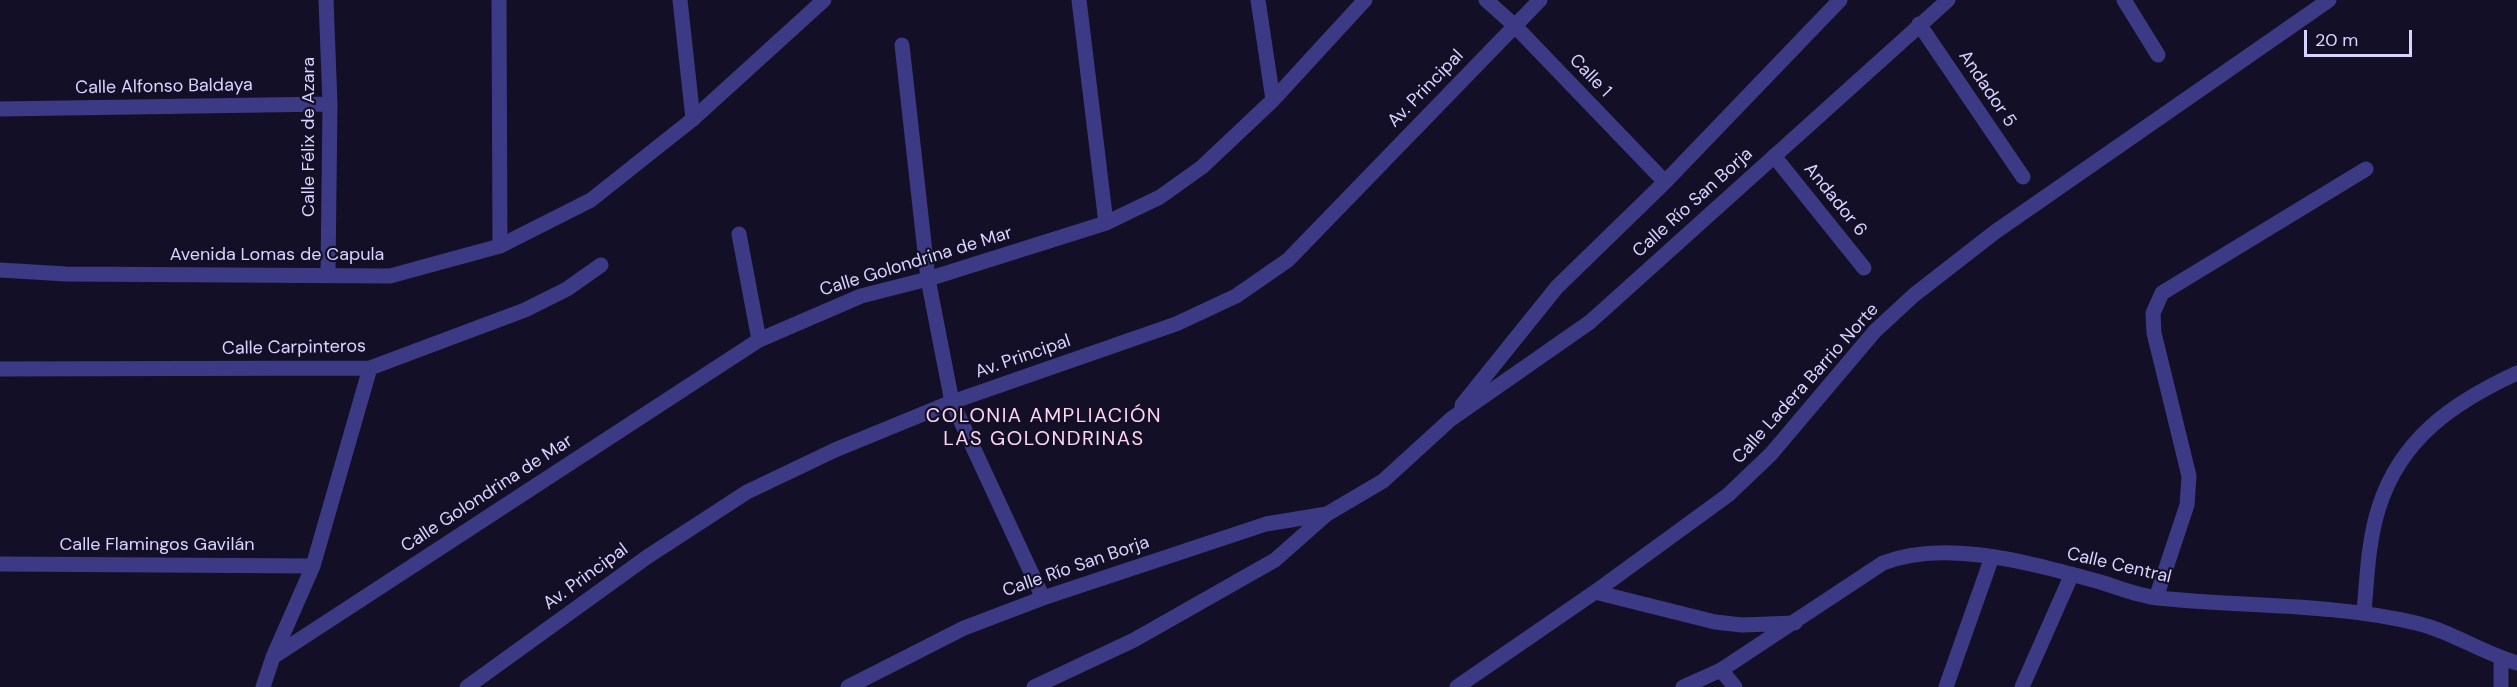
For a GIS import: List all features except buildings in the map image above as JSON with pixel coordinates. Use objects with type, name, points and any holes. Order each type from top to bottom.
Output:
[{"type":"street","name":"Calle Félix de Azara","points":[[326,0],[330,105],[328,274]]},
{"type":"street","points":[[499,0],[500,246]]},
{"type":"street","points":[[680,0],[693,119]]},
{"type":"street","name":"Avenida Lomas de Capula","points":[[0,270],[77,274],[390,276],[500,246],[591,200],[693,119],[824,0]]},
{"type":"street","points":[[1079,0],[1106,223]]},
{"type":"street","points":[[1258,0],[1273,100]]},
{"type":"street","name":"Calle Golondrina de Mar","points":[[273,657],[759,340],[861,296],[928,279],[1106,223],[1160,197],[1202,167],[1273,100],[1365,0]]},
{"type":"street","name":"Calle 1","points":[[1486,0],[1665,182]]},
{"type":"street","name":"Av. Principal","points":[[467,687],[647,557],[747,492],[835,450],[952,402],[1176,324],[1236,296],[1288,260],[1540,0]]},
{"type":"street","name":"Calle Río San Borja","points":[[1451,419],[1557,287],[1665,182],[1840,0]]},
{"type":"street","name":"Calle Río San Borja","points":[[1034,687],[1134,640],[1275,560],[1327,514],[1383,481],[1451,419],[1590,322],[1948,0]]},
{"type":"street","points":[[2124,0],[2158,55]]},
{"type":"street","name":"Calle Ladera Barrio Norte","points":[[1457,687],[1595,592],[1750,476],[1875,332],[1914,295],[1995,232],[2329,0]]},
{"type":"street","name":"Andador 5","points":[[1919,24],[2022,177]]},
{"type":"street","points":[[902,45],[928,279],[952,402],[1043,598]]},
{"type":"street","name":"Calle Alfonso Baldaya","points":[[0,109],[330,105]]},
{"type":"street","name":"Andador 6","points":[[1774,156],[1864,268]]},
{"type":"street","points":[[2156,598],[2187,506],[2189,476],[2154,333],[2153,313],[2162,293],[2366,169]]},
{"type":"street","points":[[739,234],[759,340]]},
{"type":"street","name":"Calle Carpinteros","points":[[0,369],[370,368],[525,310],[567,289],[601,266]]},
{"type":"street","points":[[263,687],[273,657],[313,566],[370,368]]},
{"type":"street","points":[[2364,612],[2368,560],[2379,507],[2401,461],[2437,419],[2481,390],[2517,373]]},
{"type":"street","name":"Calle Río San Borja","points":[[848,687],[964,628],[1043,598],[1266,524],[1327,514]]},
{"type":"street","name":"Calle Central","points":[[1683,687],[1721,670],[1883,562],[1905,554],[1928,552],[1992,557],[2072,574],[2156,598],[2364,612],[2419,623],[2501,659],[2517,663]]},
{"type":"street","points":[[1946,687],[1992,557]]},
{"type":"street","name":"Calle Flamingos Gavilán","points":[[0,564],[313,566]]},
{"type":"street","points":[[2022,687],[2072,574]]},
{"type":"street","points":[[1595,592],[1715,622],[1742,625],[1795,622]]},
{"type":"street","points":[[2501,659],[2501,687]]},
{"type":"street","points":[[1721,670],[1735,687]]},
{"type":"district","name":"COLONIA AMPLIACIÓN LAS GOLONDRINAS","points":[[1044,428]]}]
